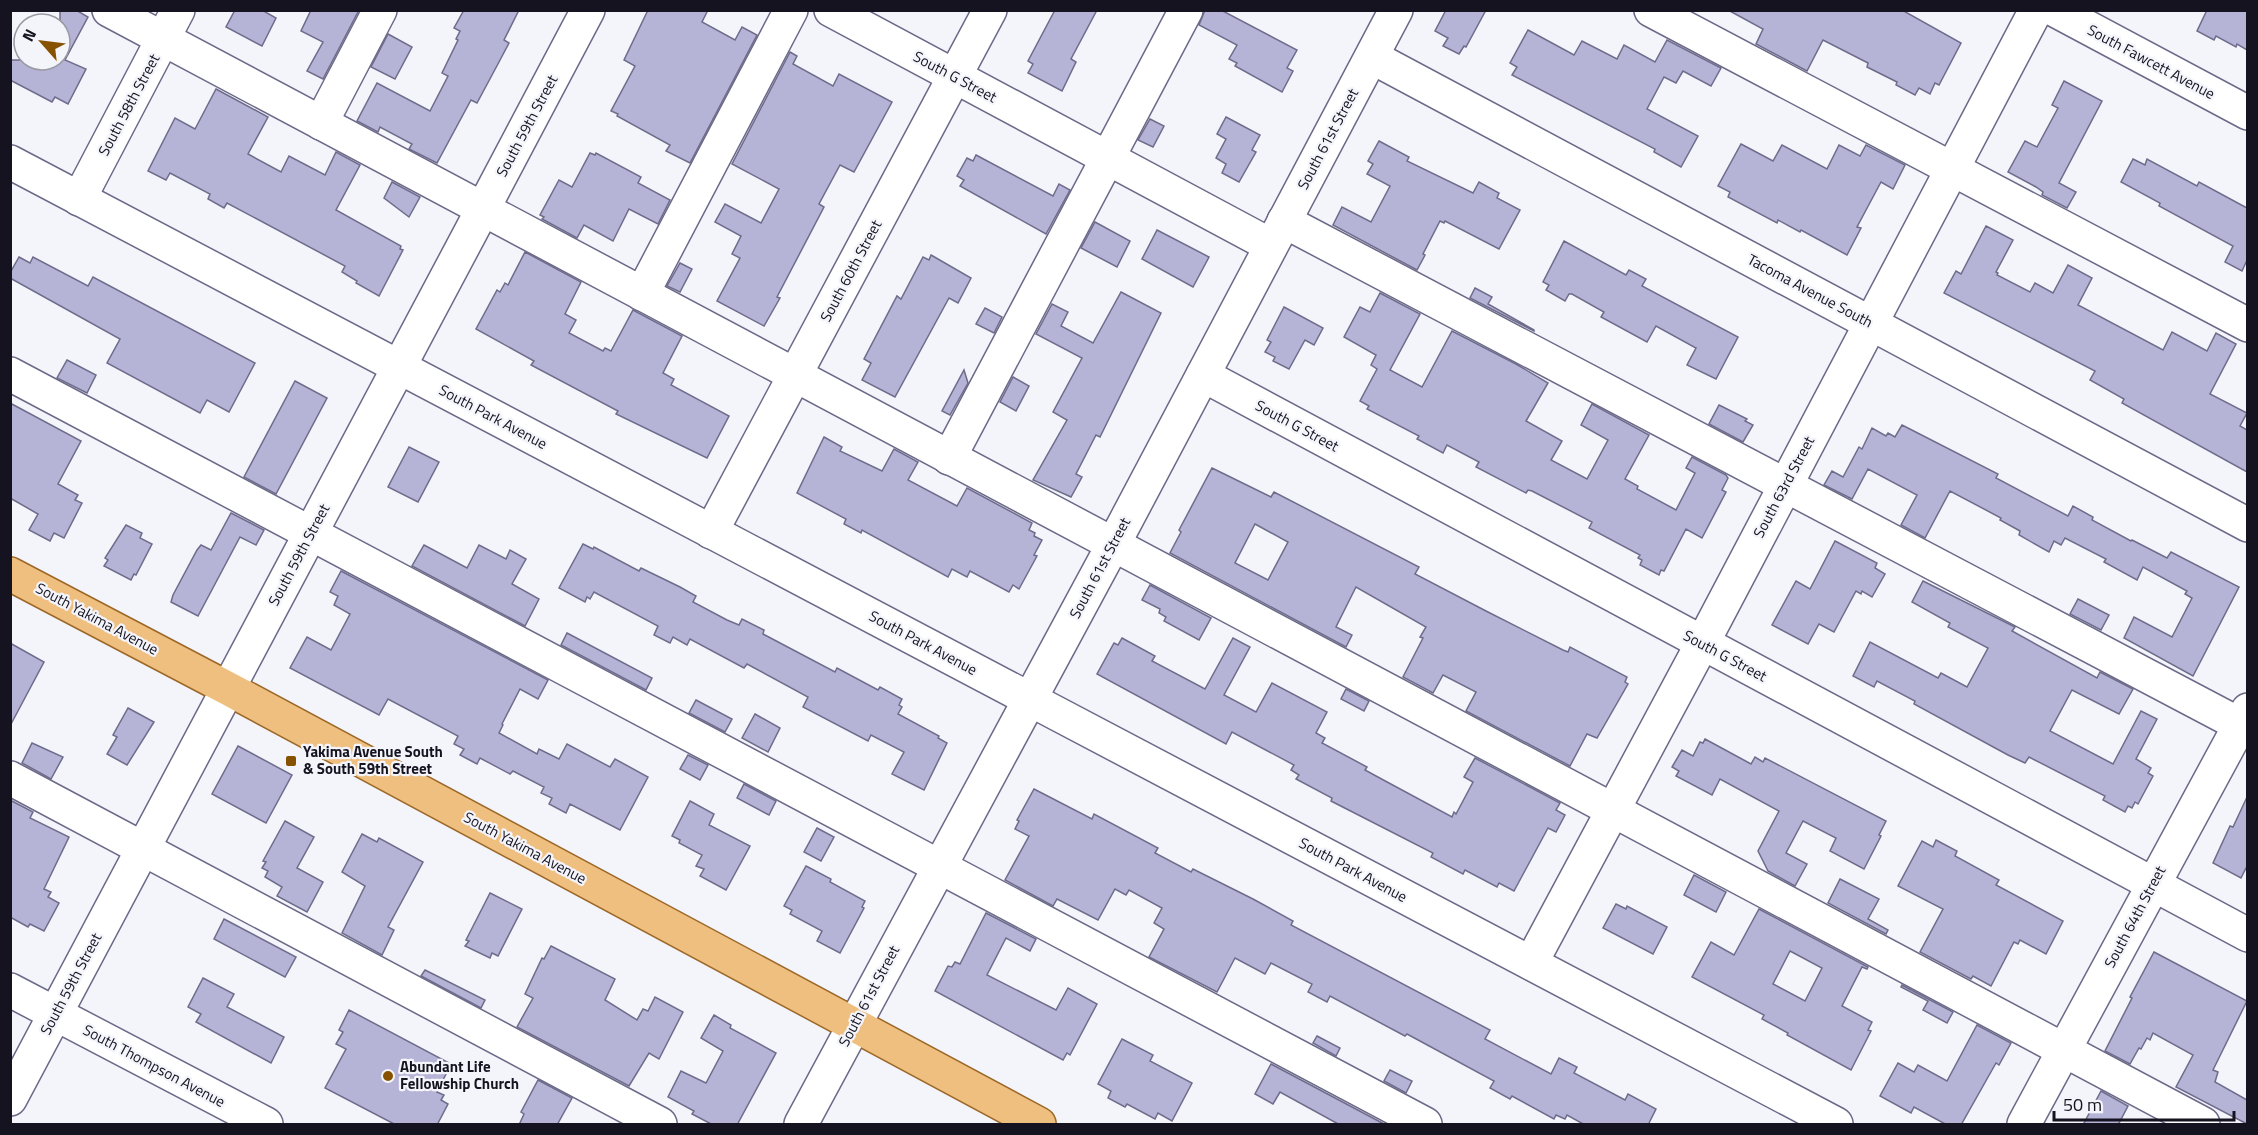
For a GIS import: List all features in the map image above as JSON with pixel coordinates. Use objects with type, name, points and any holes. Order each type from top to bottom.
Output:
[{"type":"main road","name":"South Yakima Avenue","points":[[10,574],[227,688],[1039,1125]]},
{"type":"street","points":[[109,10],[2203,1125]]},
{"type":"street","name":"South 58th Street","points":[[79,199],[178,10]]},
{"type":"street","points":[[321,123],[380,10]]},
{"type":"street","name":"South 59th Street","points":[[10,1099],[141,848],[400,368],[588,10]]},
{"type":"street","points":[[642,294],[791,10]]},
{"type":"street","name":"South G Street","points":[[831,10],[1108,158],[1277,233],[1785,485],[2245,721]]},
{"type":"street","name":"South 60th Street","points":[[711,532],[990,10]]},
{"type":"street","points":[[950,458],[1186,10]]},
{"type":"street","name":"South 61st Street","points":[[801,1125],[1113,545],[1396,10]]},
{"type":"street","points":[[1651,10],[2247,325]]},
{"type":"street","name":"South 63rd Street","points":[[1531,963],[2036,10]]},
{"type":"street","name":"South Fawcett Avenue","points":[[2055,10],[2247,113]]},
{"type":"street","name":"Tacoma Avenue South","points":[[1372,57],[2247,525]]},
{"type":"street","name":"South Park Avenue","points":[[10,162],[1836,1125]]},
{"type":"street","points":[[10,374],[1425,1125]]},
{"type":"street","name":"South G Street","points":[[1203,375],[2247,935]]},
{"type":"street","name":"South 64th Street","points":[[2024,1125],[2152,884],[2245,721]]},
{"type":"street","points":[[10,778],[660,1125]]},
{"type":"street","name":"South Thompson Avenue","points":[[10,990],[266,1125]]},
{"type":"building","points":[[60,10],[76,10],[88,17],[72,47],[72,12],[60,12]]},
{"type":"building","points":[[235,10],[262,10],[276,18],[262,46],[226,27]]},
{"type":"building","points":[[311,10],[359,10],[323,79],[307,71],[323,42],[301,31]]},
{"type":"building","points":[[464,10],[519,10],[504,40],[509,43],[499,62],[477,103],[471,100],[437,163],[409,149],[412,144],[380,127],[378,132],[357,121],[377,83],[430,111],[448,76],[442,73],[458,40],[456,39],[460,31],[454,28]]},
{"type":"building","points":[[648,10],[708,10],[702,22],[735,40],[742,27],[757,35],[690,163],[666,151],[670,145],[611,111],[635,66],[624,60]]},
{"type":"building","points":[[1055,10],[1097,10],[1071,59],[1076,62],[1062,91],[1028,73],[1033,64],[1028,61]]},
{"type":"building","points":[[1205,10],[1221,10],[1297,50],[1287,68],[1293,71],[1282,92],[1235,66],[1237,63],[1229,59],[1237,45],[1199,25]]},
{"type":"building","points":[[1446,10],[1486,10],[1466,47],[1464,46],[1459,54],[1443,46],[1448,38],[1435,31]]},
{"type":"building","points":[[1728,10],[1902,10],[1961,43],[1939,85],[1935,83],[1930,94],[1919,88],[1915,95],[1896,85],[1897,82],[1867,67],[1868,63],[1823,40],[1807,71],[1756,44],[1763,29]]},
{"type":"building","points":[[2207,10],[2247,10],[2247,50],[2216,36],[2214,40],[2197,31]]},
{"type":"building","points":[[1528,30],[1574,55],[1582,41],[1617,59],[1624,45],[1655,62],[1667,40],[1721,68],[1711,86],[1683,71],[1676,83],[1664,77],[1647,109],[1698,136],[1681,167],[1654,152],[1655,149],[1512,75],[1517,67],[1510,63]]},
{"type":"building","points":[[388,34],[412,47],[395,79],[371,67]]},
{"type":"building","points":[[790,52],[797,56],[793,64],[833,86],[839,74],[892,102],[854,172],[840,165],[819,204],[824,207],[764,326],[717,301],[740,258],[732,254],[741,236],[715,222],[725,204],[761,223],[779,189],[732,164]]},
{"type":"building","points":[[10,60],[12,60],[12,72],[72,72],[72,63],[86,69],[68,104],[55,97],[52,102],[10,80]]},
{"type":"building","points":[[2064,81],[2102,101],[2059,183],[2076,192],[2067,208],[2042,195],[2043,192],[2036,187],[2008,172],[2025,141],[2037,147],[2058,108],[2052,105]]},
{"type":"building","points":[[216,89],[268,117],[248,154],[281,172],[289,156],[325,175],[336,152],[360,165],[336,210],[401,246],[400,249],[403,250],[379,296],[342,272],[345,266],[227,203],[224,208],[208,199],[210,194],[170,173],[166,180],[148,171],[175,118],[195,129]]},
{"type":"building","points":[[1226,117],[1260,135],[1252,150],[1256,152],[1239,182],[1222,173],[1226,164],[1216,158],[1226,139],[1217,134]]},
{"type":"building","points":[[1150,119],[1164,126],[1153,147],[1138,140]]},
{"type":"building","points":[[1379,141],[1409,157],[1407,161],[1473,193],[1479,182],[1499,193],[1497,198],[1520,210],[1499,249],[1445,221],[1444,223],[1440,221],[1417,270],[1333,225],[1342,207],[1371,222],[1390,186],[1367,174],[1373,164],[1368,161]]},
{"type":"building","points":[[1741,144],[1773,161],[1782,145],[1827,169],[1839,145],[1860,156],[1866,145],[1905,165],[1893,189],[1881,182],[1857,227],[1861,228],[1847,255],[1801,230],[1800,232],[1778,220],[1777,223],[1728,197],[1730,192],[1718,186]]},
{"type":"building","points":[[590,153],[595,155],[596,153],[641,177],[638,183],[670,200],[658,224],[629,209],[613,241],[584,225],[577,238],[542,219],[544,217],[540,215],[559,180],[572,187]]},
{"type":"building","points":[[976,155],[1053,196],[1059,184],[1070,190],[1046,234],[960,186],[964,180],[957,176],[967,158],[973,161]]},
{"type":"building","points":[[2133,159],[2145,165],[2147,159],[2197,186],[2199,182],[2247,208],[2247,260],[2242,271],[2225,262],[2233,246],[2159,206],[2160,203],[2121,182]]},
{"type":"building","points":[[392,182],[420,197],[409,217],[384,198]]},
{"type":"building","points":[[1095,222],[1130,241],[1117,267],[1081,248]]},
{"type":"building","points":[[1986,226],[2013,240],[1996,272],[1997,275],[2030,292],[2035,283],[2053,293],[2068,265],[2092,278],[2078,305],[2163,350],[2172,332],[2207,351],[2216,333],[2236,344],[2210,394],[2247,413],[2240,426],[2247,430],[2247,472],[2122,403],[2124,399],[2090,380],[2095,371],[1944,293],[1956,271],[1961,274]]},
{"type":"building","points":[[1157,230],[1209,257],[1193,287],[1142,259]]},
{"type":"building","points":[[1564,241],[1626,275],[1629,270],[1646,279],[1642,286],[1738,337],[1716,379],[1687,365],[1696,348],[1656,326],[1647,342],[1601,317],[1604,312],[1572,294],[1569,294],[1565,301],[1546,290],[1549,285],[1543,282]]},
{"type":"building","points":[[525,252],[581,282],[565,314],[576,320],[569,333],[603,351],[605,348],[611,351],[633,310],[682,336],[663,373],[674,379],[671,385],[729,416],[707,458],[616,414],[618,411],[531,365],[534,361],[476,329],[497,290],[500,292],[505,283],[508,285]]},
{"type":"building","points":[[931,255],[971,278],[958,303],[949,298],[895,397],[862,380],[871,363],[864,359],[897,296],[901,299],[923,257],[929,260]]},
{"type":"building","points":[[19,257],[30,263],[33,257],[88,286],[93,277],[255,363],[229,412],[207,400],[200,413],[107,363],[120,339],[10,278],[10,273]]},
{"type":"building","points":[[680,263],[692,269],[680,292],[667,286]]},
{"type":"building","points":[[1475,288],[1492,297],[1488,304],[1534,331],[1470,298]]},
{"type":"building","points":[[1121,292],[1161,313],[1100,437],[1096,435],[1076,474],[1082,477],[1071,497],[1033,480],[1067,420],[1053,412],[1082,358],[1036,334],[1052,304],[1068,312],[1061,326],[1093,343]]},
{"type":"building","points":[[1380,293],[1420,314],[1390,370],[1422,387],[1452,331],[1516,364],[1548,383],[1526,421],[1562,441],[1551,460],[1587,479],[1608,440],[1581,425],[1592,404],[1649,435],[1625,479],[1638,486],[1637,489],[1676,510],[1695,473],[1686,468],[1692,457],[1726,475],[1728,478],[1722,490],[1726,492],[1702,538],[1686,529],[1664,571],[1661,570],[1659,575],[1640,565],[1642,560],[1638,558],[1640,555],[1589,528],[1592,522],[1532,491],[1528,490],[1526,493],[1476,467],[1479,462],[1447,445],[1443,453],[1417,439],[1419,436],[1367,409],[1369,406],[1360,401],[1377,369],[1371,365],[1376,355],[1344,337],[1360,307],[1370,312]]},
{"type":"building","points":[[1284,307],[1323,328],[1314,345],[1305,340],[1289,369],[1273,361],[1275,357],[1265,352],[1271,342],[1267,340]]},
{"type":"building","points":[[985,308],[1002,317],[994,333],[976,324]]},
{"type":"building","points":[[67,360],[96,375],[87,393],[57,378]]},
{"type":"building","points":[[964,370],[968,383],[950,415],[942,411]]},
{"type":"building","points":[[1013,377],[1029,386],[1016,411],[1000,402]]},
{"type":"building","points":[[295,381],[327,398],[276,494],[244,477]]},
{"type":"building","points":[[10,403],[81,441],[58,484],[78,495],[75,500],[82,503],[64,538],[54,533],[50,541],[29,530],[38,514],[10,498]]},
{"type":"building","points":[[1719,405],[1747,419],[1745,421],[1753,425],[1743,442],[1709,424]]},
{"type":"building","points":[[1902,425],[1998,474],[1996,478],[2068,516],[2073,506],[2093,517],[2092,520],[2131,541],[2167,558],[2171,552],[2239,587],[2193,676],[2124,638],[2134,617],[2172,637],[2192,598],[2185,594],[2187,591],[2143,567],[2137,580],[2104,562],[2106,559],[2065,538],[2061,545],[2054,541],[2049,552],[2019,535],[2020,531],[2000,520],[2001,518],[1950,491],[1925,538],[1901,525],[1917,495],[1868,469],[1852,499],[1824,485],[1832,471],[1843,477],[1859,447],[1862,449],[1872,428],[1886,436],[1888,433],[1895,437]]},
{"type":"building","points":[[824,437],[842,447],[840,451],[882,471],[894,449],[918,462],[908,480],[957,506],[967,488],[1032,523],[1029,530],[1042,540],[1034,555],[1037,556],[1019,589],[1013,585],[1009,592],[970,571],[967,577],[952,569],[948,577],[862,530],[861,533],[844,524],[846,519],[797,493]]},
{"type":"building","points":[[409,447],[439,462],[418,502],[388,487]]},
{"type":"building","points":[[1212,468],[1271,497],[1274,492],[1419,567],[1415,574],[1563,650],[1568,652],[1570,647],[1627,677],[1625,682],[1628,684],[1597,738],[1587,734],[1570,766],[1466,711],[1476,692],[1443,675],[1433,693],[1403,677],[1423,638],[1420,637],[1426,627],[1356,587],[1336,627],[1352,635],[1346,647],[1170,553],[1181,532],[1179,530]],"holes":[[[1255,524],[1288,542],[1268,580],[1235,563]]]},
{"type":"building","points":[[231,513],[264,530],[256,545],[240,537],[198,616],[171,602],[173,595],[197,550],[201,545],[211,550]]},
{"type":"building","points":[[126,525],[142,533],[140,538],[152,544],[131,580],[104,566],[108,560],[105,558]]},
{"type":"building","points":[[1835,541],[1877,563],[1875,568],[1885,574],[1872,597],[1862,591],[1861,594],[1856,591],[1834,632],[1819,624],[1808,644],[1772,625],[1796,581],[1810,589]]},
{"type":"building","points":[[583,544],[593,549],[594,547],[639,571],[641,568],[680,587],[696,596],[693,602],[727,620],[739,625],[742,619],[764,630],[763,634],[835,672],[837,668],[878,690],[880,687],[902,699],[899,705],[902,707],[898,714],[939,736],[938,738],[947,743],[924,790],[892,774],[904,752],[871,735],[868,741],[803,707],[808,697],[747,664],[744,668],[690,639],[687,645],[673,637],[670,643],[654,635],[658,626],[594,592],[590,599],[587,597],[585,602],[559,588]]},
{"type":"building","points":[[424,545],[467,568],[479,545],[506,559],[510,550],[526,559],[512,584],[539,599],[525,626],[412,566]]},
{"type":"building","points":[[341,571],[548,680],[538,699],[520,689],[499,733],[537,754],[539,749],[559,759],[567,744],[610,767],[615,759],[648,777],[620,830],[570,804],[566,813],[549,804],[552,798],[541,793],[544,787],[513,771],[510,774],[480,758],[477,764],[460,755],[464,749],[454,744],[458,736],[388,699],[379,715],[290,668],[307,637],[331,650],[350,614],[334,605],[338,596],[330,592]]},
{"type":"building","points":[[1923,581],[2015,627],[2012,631],[2097,678],[2100,672],[2133,689],[2119,714],[2072,690],[2050,731],[2113,764],[2141,711],[2157,719],[2136,759],[2151,768],[2148,773],[2153,776],[2138,804],[2135,802],[2132,808],[2128,806],[2125,812],[2103,800],[2105,796],[2029,757],[2025,763],[2008,755],[1914,704],[1915,701],[1877,681],[1874,687],[1853,676],[1870,642],[1938,678],[1941,673],[1967,687],[1988,648],[1948,627],[1950,623],[1912,602]]},
{"type":"building","points":[[1150,585],[1211,618],[1199,640],[1164,621],[1166,617],[1159,613],[1160,609],[1142,600]]},
{"type":"building","points":[[2078,599],[2109,615],[2101,630],[2070,614]]},
{"type":"building","points":[[567,633],[652,678],[646,690],[561,645]]},
{"type":"building","points":[[1122,638],[1155,656],[1152,661],[1205,689],[1233,638],[1250,647],[1224,695],[1256,712],[1272,683],[1327,712],[1316,733],[1325,738],[1322,743],[1367,767],[1365,770],[1452,817],[1454,812],[1456,814],[1473,782],[1464,777],[1475,758],[1560,803],[1556,810],[1565,815],[1556,832],[1548,828],[1514,891],[1499,883],[1497,887],[1465,870],[1463,874],[1431,857],[1433,853],[1331,801],[1332,798],[1296,779],[1299,775],[1291,770],[1294,765],[1232,732],[1226,744],[1097,674],[1114,643],[1118,645]]},
{"type":"building","points":[[10,643],[44,662],[10,726]]},
{"type":"building","points":[[1346,689],[1369,701],[1364,711],[1341,699]]},
{"type":"building","points":[[696,700],[732,719],[725,732],[689,713]]},
{"type":"building","points":[[128,708],[154,722],[127,765],[107,754],[117,737],[113,735]]},
{"type":"building","points":[[755,714],[780,728],[768,752],[742,738]]},
{"type":"building","points":[[1705,739],[1751,764],[1755,757],[1763,762],[1765,758],[1886,821],[1864,869],[1830,851],[1836,838],[1803,821],[1786,853],[1807,864],[1795,886],[1768,871],[1758,851],[1779,811],[1720,779],[1712,795],[1676,776],[1679,771],[1672,767],[1682,750],[1693,756],[1700,742],[1703,743]]},
{"type":"building","points":[[32,743],[63,757],[51,779],[22,763]]},
{"type":"building","points":[[238,746],[292,775],[266,823],[212,794]]},
{"type":"building","points":[[688,755],[708,765],[700,780],[680,769]]},
{"type":"building","points":[[744,784],[776,801],[769,815],[737,798]]},
{"type":"building","points":[[1034,789],[1092,819],[1094,814],[1158,848],[1155,853],[1191,872],[1193,869],[1293,921],[1291,925],[1490,1030],[1485,1039],[1551,1074],[1559,1058],[1577,1067],[1574,1073],[1625,1100],[1628,1094],[1656,1109],[1648,1125],[1585,1125],[1567,1115],[1565,1119],[1556,1115],[1554,1119],[1512,1096],[1510,1099],[1490,1088],[1494,1081],[1407,1034],[1405,1036],[1330,996],[1327,1002],[1308,992],[1312,984],[1271,963],[1265,974],[1235,958],[1217,992],[1149,957],[1164,929],[1154,923],[1162,908],[1129,890],[1126,895],[1115,889],[1098,920],[1057,899],[1053,906],[1005,880],[1029,836],[1015,829],[1019,821],[1017,820]]},
{"type":"building","points":[[2247,797],[2247,866],[2241,878],[2213,863],[2230,826],[2233,827]]},
{"type":"building","points":[[10,800],[33,812],[30,818],[69,837],[44,889],[51,892],[48,897],[59,903],[44,931],[30,924],[28,927],[10,917]]},
{"type":"building","points":[[690,801],[714,814],[709,825],[750,846],[726,890],[700,876],[704,869],[696,866],[702,855],[679,843],[680,840],[672,836]]},
{"type":"building","points":[[285,821],[314,837],[297,868],[323,882],[307,912],[277,896],[282,887],[265,877],[268,871],[262,868],[266,862],[263,861]]},
{"type":"building","points":[[817,828],[834,837],[821,861],[804,852]]},
{"type":"building","points":[[362,834],[377,842],[379,838],[423,862],[388,927],[394,930],[382,955],[342,933],[365,886],[342,872]]},
{"type":"building","points":[[1936,840],[1957,851],[1955,856],[1999,880],[1996,885],[2063,921],[2046,954],[2020,940],[2018,944],[2014,942],[1991,986],[1973,976],[1971,979],[1920,952],[1943,909],[1898,886],[1922,841],[1933,847]]},
{"type":"building","points":[[806,866],[865,901],[862,907],[864,908],[840,953],[817,941],[822,931],[790,914],[792,910],[784,906]]},
{"type":"building","points":[[1694,875],[1726,892],[1716,912],[1684,895]]},
{"type":"building","points":[[1840,879],[1879,899],[1868,919],[1888,930],[1886,934],[1828,903]]},
{"type":"building","points":[[490,893],[522,909],[498,956],[492,953],[490,958],[465,946]]},
{"type":"building","points":[[1616,904],[1626,909],[1627,906],[1667,927],[1653,954],[1603,928]]},
{"type":"building","points":[[1759,909],[1868,967],[1867,969],[1862,967],[1842,1006],[1872,1022],[1868,1030],[1871,1031],[1851,1070],[1787,1035],[1788,1033],[1762,1019],[1764,1015],[1692,977],[1711,942],[1734,955]],"holes":[[[1790,951],[1822,968],[1805,1001],[1773,984]]]},
{"type":"building","points":[[986,913],[1036,939],[1030,951],[1006,938],[987,975],[1056,1010],[1068,988],[1097,1004],[1070,1055],[1067,1053],[1063,1060],[935,991],[948,966],[952,967],[955,962],[960,964]]},
{"type":"building","points":[[224,919],[296,957],[285,977],[214,939]]},
{"type":"building","points":[[551,946],[615,979],[605,1000],[637,1020],[643,1009],[648,1011],[655,997],[683,1012],[659,1059],[649,1053],[629,1086],[517,1027],[533,998],[525,994],[542,958],[544,959]]},
{"type":"building","points":[[2154,952],[2247,1001],[2213,1070],[2218,1072],[2215,1082],[2247,1100],[2247,1124],[2176,1087],[2193,1055],[2153,1033],[2150,1040],[2147,1038],[2141,1049],[2139,1048],[2130,1064],[2105,1051]]},
{"type":"building","points":[[425,970],[485,1000],[481,1008],[421,976]]},
{"type":"building","points":[[203,978],[234,994],[227,1007],[284,1037],[271,1063],[196,1022],[201,1014],[188,1007]]},
{"type":"building","points":[[1902,985],[1953,1012],[1947,1023],[1923,1010],[1928,1001],[1901,987]]},
{"type":"building","name":"Abundant Life Fellowship Church","points":[[349,1010],[451,1064],[437,1092],[444,1095],[441,1100],[448,1104],[437,1125],[396,1125],[325,1088],[346,1049],[336,1044],[343,1032],[339,1030]]},
{"type":"building","points":[[714,1015],[731,1025],[730,1028],[776,1053],[737,1125],[713,1125],[692,1114],[694,1111],[668,1097],[681,1071],[706,1083],[723,1051],[701,1038]]},
{"type":"building","points":[[1977,1025],[2011,1043],[1999,1065],[1996,1063],[1961,1125],[1947,1125],[1914,1107],[1911,1113],[1880,1096],[1898,1063],[1914,1072],[1918,1065],[1947,1081]]},
{"type":"building","points":[[1317,1036],[1340,1048],[1336,1056],[1313,1043]]},
{"type":"building","points":[[1122,1039],[1153,1055],[1150,1061],[1192,1083],[1172,1121],[1158,1113],[1155,1119],[1127,1104],[1125,1107],[1108,1098],[1111,1091],[1098,1084]]},
{"type":"building","points":[[1271,1064],[1386,1125],[1340,1125],[1280,1092],[1273,1104],[1255,1094]]},
{"type":"building","points":[[1390,1070],[1412,1081],[1406,1093],[1384,1081]]},
{"type":"building","points":[[538,1080],[572,1098],[557,1125],[519,1125],[524,1114],[521,1112]]},
{"type":"building","points":[[2101,1091],[2128,1106],[2118,1125],[2083,1125]]},
{"type":"place","name":"Yakima Avenue South & South 59th Street","points":[[291,761]]},
{"type":"place","name":"Abundant Life Fellowship Church","points":[[388,1076]]}]
